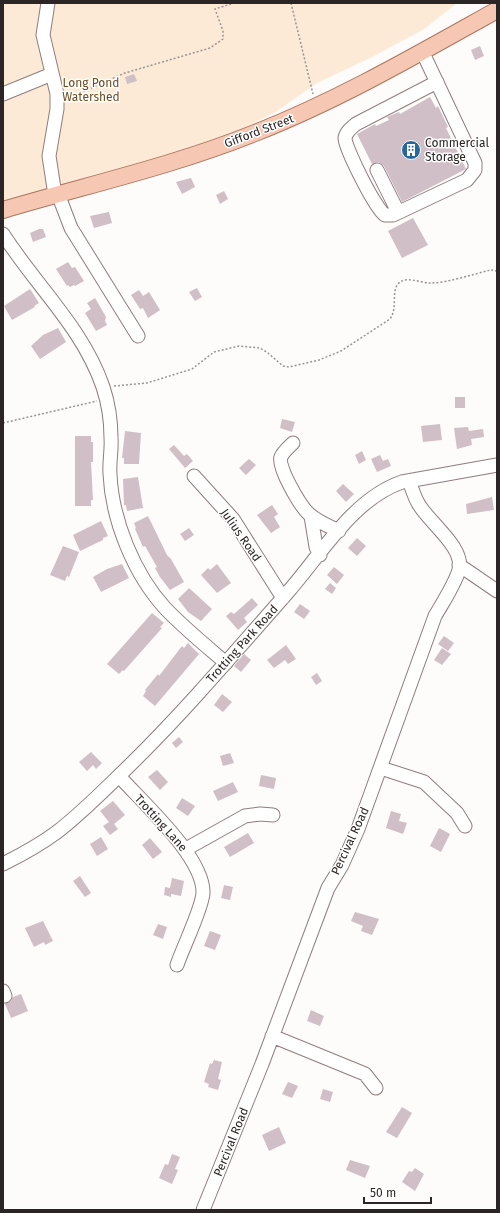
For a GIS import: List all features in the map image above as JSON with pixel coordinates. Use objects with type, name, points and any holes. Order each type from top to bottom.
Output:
[{"type":"main road","name":"Gifford Street","points":[[3,210],[173,162],[255,133],[316,107],[497,10]]},
{"type":"street","points":[[48,3],[43,35],[57,101],[49,156],[56,194],[71,228],[138,336]]},
{"type":"street","points":[[422,51],[437,82],[475,163],[476,170],[467,180],[389,216],[385,215],[376,206],[349,151],[346,136],[347,132],[356,124],[437,82]]},
{"type":"street","points":[[3,94],[52,74]]},
{"type":"street","points":[[377,170],[398,212]]},
{"type":"street","points":[[3,234],[62,312],[94,365],[105,394],[111,437],[110,473],[113,509],[128,550],[147,583],[164,607],[192,635],[226,663]]},
{"type":"street","points":[[293,443],[281,458],[280,466],[300,503],[311,516],[339,531]]},
{"type":"street","name":"Trotting Park Road","points":[[3,864],[57,832],[154,742],[283,598],[320,555],[349,517],[368,500],[387,487],[409,481],[497,466]]},
{"type":"street","name":"Julius Road","points":[[194,476],[233,519],[283,598]]},
{"type":"street","points":[[409,481],[418,504],[451,542],[459,565],[497,590]]},
{"type":"street","points":[[311,516],[316,547],[320,555]]},
{"type":"street","name":"Percival Road","points":[[203,1210],[272,1036],[328,888],[342,865],[355,836],[435,616],[452,587],[459,565]]},
{"type":"street","points":[[381,768],[424,782],[457,813],[465,826]]},
{"type":"street","name":"Trotting Lane","points":[[118,776],[186,849],[202,881],[203,892],[201,901],[176,965]]},
{"type":"street","points":[[186,849],[245,816],[260,814],[273,815]]},
{"type":"street","points":[[272,1036],[365,1074],[376,1088]]},
{"type":"path","points":[[57,101],[89,90],[134,69],[210,48],[223,40],[223,31],[215,9],[234,3]]},
{"type":"path","points":[[291,3],[316,107]]},
{"type":"path","points":[[3,423],[105,394],[123,384],[147,383],[192,369],[214,352],[239,346],[260,348],[283,366],[289,367],[319,360],[341,351],[390,319],[394,312],[396,286],[401,281],[408,279],[432,283],[491,270],[497,271]]},
{"type":"green space","name":"Long Pond Watershed","points":[[3,3],[457,3],[424,29],[374,56],[317,83],[277,111],[203,150],[3,207]]},
{"type":"building","points":[[480,46],[484,56],[475,60],[471,50]]},
{"type":"building","points":[[134,74],[137,81],[127,84],[125,77]]},
{"type":"building","name":"Commercial Storage","points":[[430,97],[436,108],[438,106],[448,127],[446,128],[466,169],[402,202],[384,166],[378,162],[372,164],[357,134],[375,124],[376,126],[389,120],[387,117],[399,112],[400,114]]},
{"type":"building","points":[[191,178],[195,187],[182,194],[176,182]]},
{"type":"building","points":[[224,191],[228,199],[220,204],[216,195]]},
{"type":"building","points":[[109,212],[112,223],[94,228],[90,216]]},
{"type":"building","points":[[413,218],[428,245],[402,258],[388,231]]},
{"type":"building","points":[[43,229],[46,237],[33,242],[30,233]]},
{"type":"building","points":[[68,262],[72,268],[75,267],[84,281],[70,287],[68,285],[67,286],[56,269]]},
{"type":"building","points":[[197,288],[202,297],[195,301],[189,292]]},
{"type":"building","points":[[30,289],[39,303],[34,306],[35,307],[12,320],[4,306]]},
{"type":"building","points":[[139,290],[143,296],[149,292],[160,310],[148,318],[143,308],[140,309],[131,295]]},
{"type":"building","points":[[95,298],[106,317],[105,321],[107,325],[96,331],[85,313],[91,309],[87,303]]},
{"type":"building","points":[[58,328],[66,342],[40,359],[31,346],[43,335]]},
{"type":"building","points":[[455,397],[465,397],[465,408],[455,408]]},
{"type":"building","points":[[282,419],[295,422],[292,432],[280,428]]},
{"type":"building","points":[[440,424],[442,440],[423,442],[421,426]]},
{"type":"building","points":[[468,427],[469,431],[483,429],[484,437],[471,439],[472,445],[457,449],[454,428]]},
{"type":"building","points":[[125,431],[141,433],[139,464],[124,464],[124,458],[122,458]]},
{"type":"building","points":[[75,436],[91,436],[91,442],[93,442],[93,462],[91,462],[93,500],[91,500],[91,506],[75,506]]},
{"type":"building","points":[[174,445],[184,456],[187,454],[193,461],[185,468],[169,449]]},
{"type":"building","points":[[362,451],[366,460],[359,464],[355,455]]},
{"type":"building","points":[[380,455],[383,461],[388,459],[391,466],[377,472],[371,459]]},
{"type":"building","points":[[249,459],[256,465],[246,475],[239,468]]},
{"type":"building","points":[[138,477],[143,508],[127,511],[126,505],[124,505],[123,479]]},
{"type":"building","points":[[343,484],[354,494],[346,502],[336,491]]},
{"type":"building","points":[[492,497],[494,510],[467,514],[466,504]]},
{"type":"building","points":[[272,505],[278,514],[274,517],[280,527],[271,533],[257,515]]},
{"type":"building","points":[[148,516],[167,555],[171,559],[184,582],[170,590],[160,577],[155,568],[157,567],[145,546],[143,547],[135,529],[134,523]]},
{"type":"building","points":[[101,521],[108,536],[80,551],[73,535]]},
{"type":"building","points":[[189,528],[194,535],[185,541],[180,534]]},
{"type":"building","points":[[357,538],[366,546],[357,556],[348,548]]},
{"type":"building","points":[[63,546],[79,552],[69,577],[67,576],[65,581],[50,575]]},
{"type":"building","points":[[122,564],[129,578],[101,592],[93,577],[107,569]]},
{"type":"building","points":[[217,564],[231,583],[217,593],[201,575],[208,568],[210,570]]},
{"type":"building","points":[[334,567],[344,575],[337,584],[327,575]]},
{"type":"building","points":[[330,583],[336,588],[332,594],[325,589]]},
{"type":"building","points":[[189,588],[212,609],[201,621],[188,612],[178,599]]},
{"type":"building","points":[[252,598],[258,605],[244,618],[247,622],[238,630],[226,616],[231,612],[234,614]]},
{"type":"building","points":[[300,604],[310,611],[304,619],[294,612]]},
{"type":"building","points":[[152,613],[164,623],[160,627],[162,628],[124,671],[123,670],[119,674],[107,664]]},
{"type":"building","points":[[444,636],[454,643],[448,651],[438,644]]},
{"type":"building","points":[[188,643],[199,654],[155,706],[143,696],[146,691],[145,690],[158,674],[159,676],[182,646],[184,648]]},
{"type":"building","points":[[286,645],[296,659],[288,664],[285,660],[274,668],[267,660]]},
{"type":"building","points":[[442,648],[451,654],[442,665],[434,660]]},
{"type":"building","points":[[244,654],[251,660],[241,672],[234,666]]},
{"type":"building","points":[[317,673],[322,681],[316,685],[311,677]]},
{"type":"building","points":[[222,694],[232,702],[223,712],[214,705]]},
{"type":"building","points":[[179,737],[183,742],[176,748],[172,743]]},
{"type":"building","points":[[91,752],[102,763],[96,769],[93,765],[87,771],[79,762]]},
{"type":"building","points":[[230,753],[234,763],[223,766],[220,756]]},
{"type":"building","points":[[157,770],[168,782],[160,790],[148,777]]},
{"type":"building","points":[[261,775],[276,778],[274,789],[259,786]]},
{"type":"building","points":[[233,782],[238,792],[218,801],[213,791]]},
{"type":"building","points":[[182,798],[195,806],[188,816],[176,808]]},
{"type":"building","points":[[113,801],[125,815],[114,824],[118,829],[110,835],[103,826],[109,822],[100,811]]},
{"type":"building","points":[[391,811],[401,814],[399,821],[407,823],[403,834],[386,828]]},
{"type":"building","points":[[439,828],[450,834],[441,852],[430,846]]},
{"type":"building","points":[[248,833],[254,843],[230,857],[224,847]]},
{"type":"building","points":[[101,837],[108,849],[97,856],[90,844]]},
{"type":"building","points":[[150,838],[162,852],[153,859],[142,845]]},
{"type":"building","points":[[80,876],[91,893],[85,897],[73,881]]},
{"type":"building","points":[[172,878],[184,881],[181,896],[171,894],[171,897],[164,895],[165,887],[170,888]]},
{"type":"building","points":[[224,885],[233,887],[230,900],[221,898]]},
{"type":"building","points":[[355,912],[379,919],[372,935],[361,931],[363,926],[351,921]]},
{"type":"building","points":[[43,921],[53,941],[45,945],[44,942],[34,947],[25,928]]},
{"type":"building","points":[[158,924],[167,927],[163,939],[153,935]]},
{"type":"building","points":[[210,931],[221,935],[215,950],[204,946]]},
{"type":"building","points":[[21,994],[28,1011],[11,1018],[5,1004],[11,1001],[13,997]]},
{"type":"building","points":[[311,1010],[324,1016],[320,1026],[307,1021]]},
{"type":"building","points":[[214,1060],[222,1062],[218,1079],[221,1080],[218,1090],[208,1087],[209,1084],[204,1082],[210,1063],[212,1064]]},
{"type":"building","points":[[288,1082],[298,1086],[292,1098],[282,1094]]},
{"type":"building","points":[[323,1089],[333,1092],[330,1102],[320,1099]]},
{"type":"building","points":[[402,1107],[412,1113],[397,1138],[386,1132]]},
{"type":"building","points":[[279,1127],[286,1143],[269,1151],[262,1135]]},
{"type":"building","points":[[172,1154],[180,1157],[175,1169],[178,1170],[172,1184],[159,1178],[165,1164],[168,1165]]},
{"type":"building","points":[[350,1160],[370,1166],[365,1178],[346,1170]]},
{"type":"building","points":[[415,1168],[424,1174],[415,1191],[402,1182],[409,1171],[412,1172]]},
{"type":"place","name":"Commercial Storage","points":[[411,150]]}]
